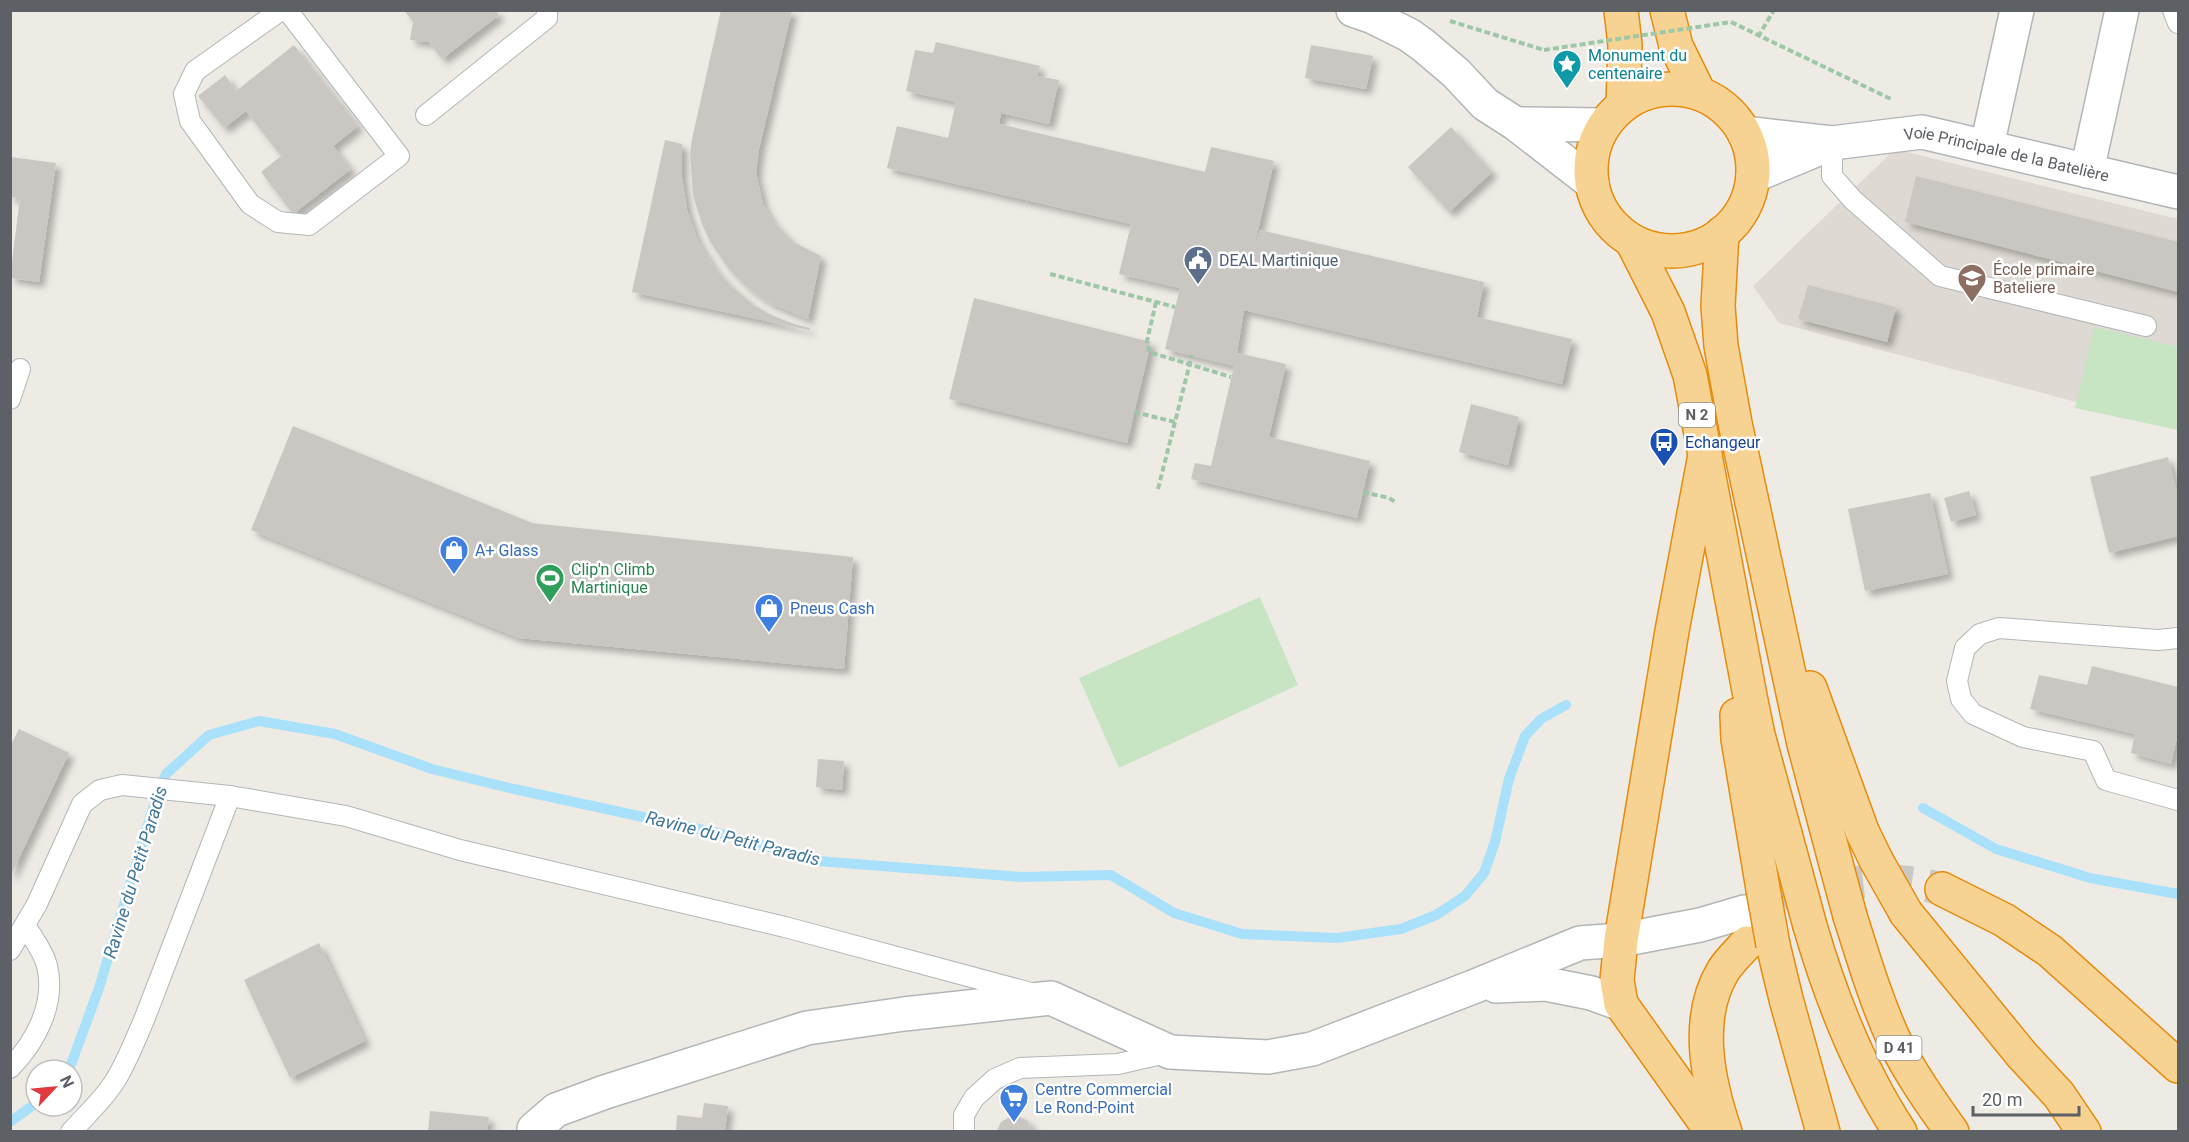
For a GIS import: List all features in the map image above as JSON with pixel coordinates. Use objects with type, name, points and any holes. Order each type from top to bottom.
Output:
[{"type":"highway","points":[[1613,115],[1625,45],[1621,10]]},
{"type":"highway","points":[[1667,10],[1676,46],[1699,93]]},
{"type":"highway","points":[[1679,88],[1699,93],[1718,102],[1733,116],[1744,133],[1751,154],[1753,176],[1748,198],[1738,218],[1722,233],[1702,245],[1678,251],[1654,249],[1632,241],[1617,230],[1605,216],[1597,200],[1590,163],[1594,143],[1613,115],[1640,94],[1660,89],[1679,88]]},
{"type":"highway","name":"N 2","points":[[1722,233],[1718,306],[1721,345],[1735,423],[1804,744]]},
{"type":"highway","name":"N 2","points":[[1632,241],[1668,312],[1690,375],[1758,735]]},
{"type":"highway","points":[[1705,455],[1672,631],[1621,940],[1617,980],[1621,1004],[1712,1131]]},
{"type":"highway","points":[[1763,557],[1858,821],[1876,860],[1906,913],[2022,1055],[2059,1095],[2084,1131]]},
{"type":"highway","points":[[1731,599],[1738,739],[1757,922],[1786,999],[1823,1131]]},
{"type":"highway","name":"D 41","points":[[1758,735],[1825,976],[1846,1033],[1887,1113],[1900,1131]]},
{"type":"highway","name":"D 41","points":[[1804,744],[1850,916],[1895,1042],[1937,1111],[1952,1131]]},
{"type":"highway","points":[[1942,889],[2004,920],[2050,951],[2178,1066]]},
{"type":"highway","points":[[1725,1131],[1717,1107],[1707,1054],[1709,1008],[1714,989],[1724,970],[1757,922]]},
{"type":"street","points":[[1353,10],[1373,16],[1409,35],[1456,73],[1485,104],[1516,124],[1592,183]]},
{"type":"street","points":[[1987,146],[2017,10]]},
{"type":"street","points":[[2086,171],[2122,10]]},
{"type":"street","points":[[1516,124],[1613,115]]},
{"type":"street","name":"Voie Principale de la Batelière","points":[[1744,133],[1832,143],[1922,132],[2178,192]]},
{"type":"street","name":"Voie Principale de la Batelière","points":[[1753,176],[1832,143]]},
{"type":"street","points":[[534,1129],[556,1110],[576,1102],[807,1028],[904,1014],[1051,998],[1170,1052],[1268,1057],[1312,1049],[1580,943],[1621,940],[1700,925],[1757,922]]},
{"type":"street","points":[[1473,987],[1546,984],[1591,993],[1621,1004]]},
{"type":"lane","points":[[281,10],[195,71],[184,94],[190,121],[249,204],[278,222],[309,225],[399,156],[287,10]]},
{"type":"lane","points":[[426,115],[547,18],[547,10]]},
{"type":"lane","points":[[2173,10],[2178,23]]},
{"type":"lane","points":[[1832,143],[1832,176],[1853,200],[1940,276],[2146,326]]},
{"type":"lane","points":[[10,399],[20,369]]},
{"type":"lane","points":[[2178,638],[2158,640],[1999,628],[1980,634],[1965,648],[1957,681],[1961,699],[1973,714],[2023,737],[2093,751],[2106,780],[2178,800]]},
{"type":"lane","points":[[10,950],[37,904],[82,804],[100,790],[122,785],[230,796],[346,816],[460,850],[785,927],[1051,998]]},
{"type":"lane","points":[[70,1131],[97,1104],[115,1081],[130,1052],[230,796]]},
{"type":"lane","points":[[10,1068],[21,1058],[34,1038],[46,1011],[51,989],[47,964],[25,925]]},
{"type":"lane","points":[[964,1131],[964,1115],[974,1098],[995,1079],[1020,1068],[1118,1064],[1170,1052]]},
{"type":"path","points":[[1758,37],[1774,10]]},
{"type":"path","points":[[1409,35],[1438,17],[1544,50],[1731,22],[1758,37],[1905,105],[1922,132]]},
{"type":"path","points":[[1050,274],[1175,307]]},
{"type":"path","points":[[1156,302],[1147,341],[1149,352],[1231,377]]},
{"type":"path","points":[[1158,489],[1192,355]]},
{"type":"path","points":[[1134,412],[1175,422]]},
{"type":"path","points":[[1363,492],[1389,498],[1397,503]]},
{"type":"shaded area","name":"École primaire Bateliere","points":[[1895,149],[2178,219],[2178,429],[1779,323],[1753,286]]},
{"type":"green space","points":[[2094,327],[2178,347],[2178,430],[2075,408]]},
{"type":"green space","points":[[1260,597],[1298,685],[1119,768],[1079,678]]},
{"type":"building","points":[[404,10],[495,10],[499,15],[442,59],[429,42],[410,40],[413,22]]},
{"type":"building","points":[[721,10],[792,10],[759,149],[756,173],[763,204],[772,220],[793,242],[821,256],[808,319],[770,303],[748,288],[728,268],[710,242],[693,195],[690,155],[692,139]]},
{"type":"building","points":[[936,42],[1040,66],[1037,76],[1059,80],[1049,124],[1001,113],[999,124],[1205,172],[1211,147],[1274,161],[1253,252],[1260,230],[1484,282],[1477,317],[1572,339],[1562,384],[1244,310],[1237,353],[1286,364],[1269,437],[1370,461],[1357,518],[1191,479],[1195,463],[1211,466],[1234,366],[1165,349],[1180,288],[1119,274],[1131,224],[887,168],[897,126],[948,138],[956,102],[906,91],[915,50],[933,53]]},
{"type":"building","points":[[294,45],[358,126],[333,146],[351,169],[293,214],[261,172],[281,156],[246,111],[224,128],[198,96],[225,75],[236,91]]},
{"type":"building","points":[[1311,45],[1373,56],[1366,89],[1305,78]]},
{"type":"building","points":[[1451,127],[1492,172],[1449,212],[1408,167]]},
{"type":"building","points":[[665,140],[682,144],[682,178],[687,210],[697,239],[714,267],[752,304],[771,315],[810,328],[809,330],[632,292]]},
{"type":"building","points":[[10,157],[56,163],[39,282],[10,278],[20,198],[10,197]]},
{"type":"building","points":[[1916,176],[2178,242],[2178,292],[1905,222]]},
{"type":"building","points":[[1808,285],[1896,307],[1887,342],[1798,319]]},
{"type":"building","points":[[974,298],[1151,342],[1127,443],[949,399]]},
{"type":"building","points":[[1471,404],[1519,417],[1508,465],[1459,452]]},
{"type":"building","points":[[293,426],[532,523],[853,557],[844,669],[519,638],[251,530]]},
{"type":"building","points":[[2168,457],[2178,497],[2178,536],[2109,553],[2090,477]]},
{"type":"building","points":[[1969,491],[1976,515],[1951,522],[1944,498]]},
{"type":"building","points":[[1930,493],[1948,574],[1865,591],[1848,509]]},
{"type":"building","points":[[2092,666],[2178,687],[2178,733],[2171,764],[2131,753],[2135,734],[2030,709],[2039,675],[2087,685]]},
{"type":"building","points":[[19,729],[69,753],[10,877],[10,747]]},
{"type":"building","points":[[818,759],[844,761],[842,790],[816,787]]},
{"type":"building","points":[[319,943],[365,1041],[290,1078],[244,980]]},
{"type":"building","points":[[704,1103],[728,1106],[725,1132],[676,1132],[677,1115],[702,1118]]},
{"type":"building","points":[[430,1111],[489,1117],[487,1132],[428,1132]]},
{"type":"building","name":"Centre Commercial Le Rond-Point","points":[[1016,1115],[1028,1121],[1032,1132],[996,1132],[1001,1122]]},
{"type":"waterway","name":"Ravine du Petit Paradis","points":[[73,1058],[99,988],[157,795],[166,774],[209,735],[259,721],[335,734],[432,769],[726,835],[818,861],[1021,877],[1111,875],[1174,913],[1242,934],[1337,938],[1401,929],[1436,915],[1465,896],[1484,873],[1495,842],[1509,779],[1525,736],[1541,719],[1566,705]]},
{"type":"waterway","name":"Ravine du Petit Paradis","points":[[1923,808],[1996,849],[2090,878],[2178,894]]},
{"type":"waterway","name":"Ravine du Petit Paradis","points":[[10,1122],[24,1112]]},
{"type":"tunnel","points":[[1749,941],[1783,912],[1837,887],[1870,881],[1887,881],[1942,889]]},
{"type":"place","name":"Monument du centenaire","points":[[1567,90]]},
{"type":"place","name":"DEAL Martinique","points":[[1198,286]]},
{"type":"place","name":"École primaire Bateliere","points":[[1972,304]]},
{"type":"place","name":"Echangeur","points":[[1664,468]]},
{"type":"place","name":"A+ Glass","points":[[454,576]]},
{"type":"place","name":"Clip'n Climb Martinique","points":[[550,604]]},
{"type":"place","name":"Pneus Cash","points":[[769,634]]},
{"type":"place","name":"Centre Commercial Le Rond-Point","points":[[1014,1124]]}]
